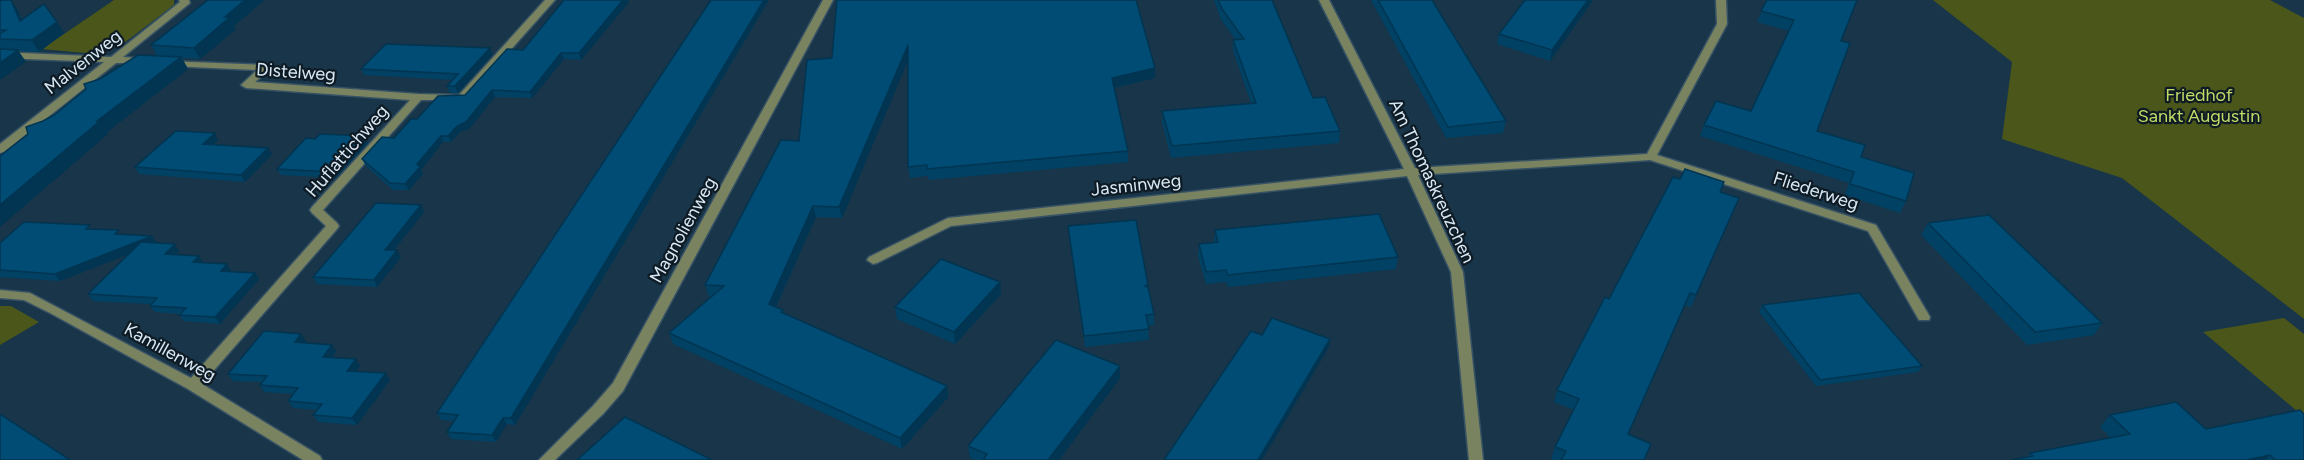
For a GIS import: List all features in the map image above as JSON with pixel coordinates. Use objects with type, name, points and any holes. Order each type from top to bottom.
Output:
[{"type":"street","name":"Malvenweg","points":[[0,150],[185,3],[184,0]]},
{"type":"street","points":[[418,97],[462,98],[550,0]]},
{"type":"street","name":"Magnolienweg","points":[[546,460],[618,387],[828,0]]},
{"type":"street","name":"Am Thomaskreuzchen","points":[[1324,0],[1411,172],[1456,272],[1476,460]]},
{"type":"street","points":[[1651,157],[1722,24],[1721,0]]},
{"type":"street","name":"Distelweg","points":[[0,56],[266,67],[246,86],[418,97]]},
{"type":"street","name":"Huflattichweg","points":[[193,385],[333,226],[316,210],[418,97]]},
{"type":"street","name":"Fliederweg","points":[[1411,172],[1651,157],[1872,228],[1924,317]]},
{"type":"street","name":"Jasminweg","points":[[873,260],[948,222],[1411,172]]},
{"type":"street","name":"Kamillenweg","points":[[0,294],[26,296],[193,385],[315,460]]},
{"type":"green space","points":[[114,0],[174,0],[174,5],[124,43],[85,53],[42,49]]},
{"type":"green space","name":"Friedhof Sankt Augustin","points":[[1933,0],[2270,0],[2304,18],[2304,319],[2122,178],[2002,139],[2012,62]]},
{"type":"green space","points":[[0,306],[11,306],[39,322],[0,345]]},
{"type":"green space","points":[[2284,318],[2304,334],[2304,417],[2203,332]]},
{"type":"building","points":[[11,0],[20,21],[44,4],[57,22],[32,40],[0,39],[0,34],[6,30],[0,30],[0,1]]},
{"type":"building","points":[[208,0],[245,0],[225,17],[230,17],[194,48],[151,45]]},
{"type":"building","points":[[564,0],[623,0],[579,53],[561,53],[530,92],[492,90],[466,122],[457,126],[448,136],[441,136],[417,164],[420,167],[405,184],[390,183],[362,159],[382,137],[394,138],[411,119],[417,119],[438,96],[465,95],[507,49],[523,50]]},
{"type":"building","points":[[711,0],[764,0],[511,418],[503,418],[492,435],[447,432],[458,415],[437,413]]},
{"type":"building","points":[[837,0],[1136,0],[1155,68],[1112,78],[1128,151],[927,169],[927,165],[908,167],[908,45],[839,207],[813,206],[769,304],[783,310],[781,312],[947,386],[900,438],[669,333],[724,286],[705,285],[781,140],[799,141],[807,60],[832,58]]},
{"type":"building","points":[[1218,0],[1272,0],[1313,98],[1325,97],[1340,131],[1172,146],[1162,111],[1256,103],[1233,40],[1244,39]]},
{"type":"building","points":[[1378,0],[1432,0],[1506,121],[1448,127]]},
{"type":"building","points":[[1525,0],[1588,0],[1552,50],[1499,34]]},
{"type":"building","points":[[1767,0],[1857,0],[1841,41],[1850,43],[1817,131],[1865,145],[1861,157],[1914,173],[1906,201],[1850,184],[1854,172],[1704,125],[1716,101],[1751,111],[1794,20],[1761,11]]},
{"type":"building","points":[[386,44],[490,48],[455,86],[447,86],[458,74],[361,69]]},
{"type":"building","points":[[0,49],[18,50],[0,63]]},
{"type":"building","points":[[138,55],[181,57],[97,121],[100,121],[0,205],[0,156],[28,134],[26,127],[54,115],[86,89],[84,84],[100,79]]},
{"type":"building","points":[[176,131],[215,133],[203,144],[268,148],[241,175],[135,167]]},
{"type":"building","points":[[320,134],[364,136],[332,172],[277,169],[306,138],[315,139]]},
{"type":"building","points":[[1685,169],[1724,182],[1720,192],[1739,198],[1696,295],[1690,293],[1628,434],[1651,444],[1644,460],[1561,460],[1566,451],[1555,447],[1579,399],[1557,390],[1605,297],[1609,299],[1673,177],[1680,179]]},
{"type":"building","points":[[376,203],[421,205],[385,250],[397,250],[374,280],[313,277]]},
{"type":"building","points":[[1379,214],[1398,257],[1228,275],[1226,270],[1206,272],[1199,244],[1218,242],[1215,230]]},
{"type":"building","points":[[1989,215],[2102,323],[2035,332],[1928,223]]},
{"type":"building","points":[[1136,220],[1148,285],[1145,286],[1148,287],[1154,314],[1146,315],[1149,329],[1084,336],[1068,226]]},
{"type":"building","points":[[24,222],[90,225],[86,229],[119,230],[115,234],[152,236],[55,274],[0,270],[0,243]]},
{"type":"building","points":[[141,242],[175,244],[165,254],[199,256],[193,262],[227,264],[221,271],[255,273],[215,317],[179,315],[186,308],[150,306],[157,298],[88,294]]},
{"type":"building","points":[[941,259],[1000,282],[954,332],[895,307]]},
{"type":"building","points":[[1859,293],[1922,366],[1820,380],[1762,305]]},
{"type":"building","points":[[1272,318],[1330,339],[1258,460],[1164,460],[1251,331],[1262,335]]},
{"type":"building","points":[[264,331],[301,334],[295,342],[332,345],[323,357],[356,359],[347,371],[386,373],[352,418],[313,415],[322,404],[288,401],[298,388],[260,385],[267,376],[228,374]]},
{"type":"building","points":[[1056,340],[1120,366],[1048,460],[983,460],[987,454],[968,446]]},
{"type":"building","points":[[2176,402],[2206,429],[2300,410],[2304,414],[2304,460],[2275,460],[2270,455],[2246,460],[2011,460],[2033,456],[2030,453],[2130,434],[2110,415]]},
{"type":"building","points":[[0,414],[70,460],[0,460]]},
{"type":"building","points":[[625,417],[712,460],[577,460]]}]
